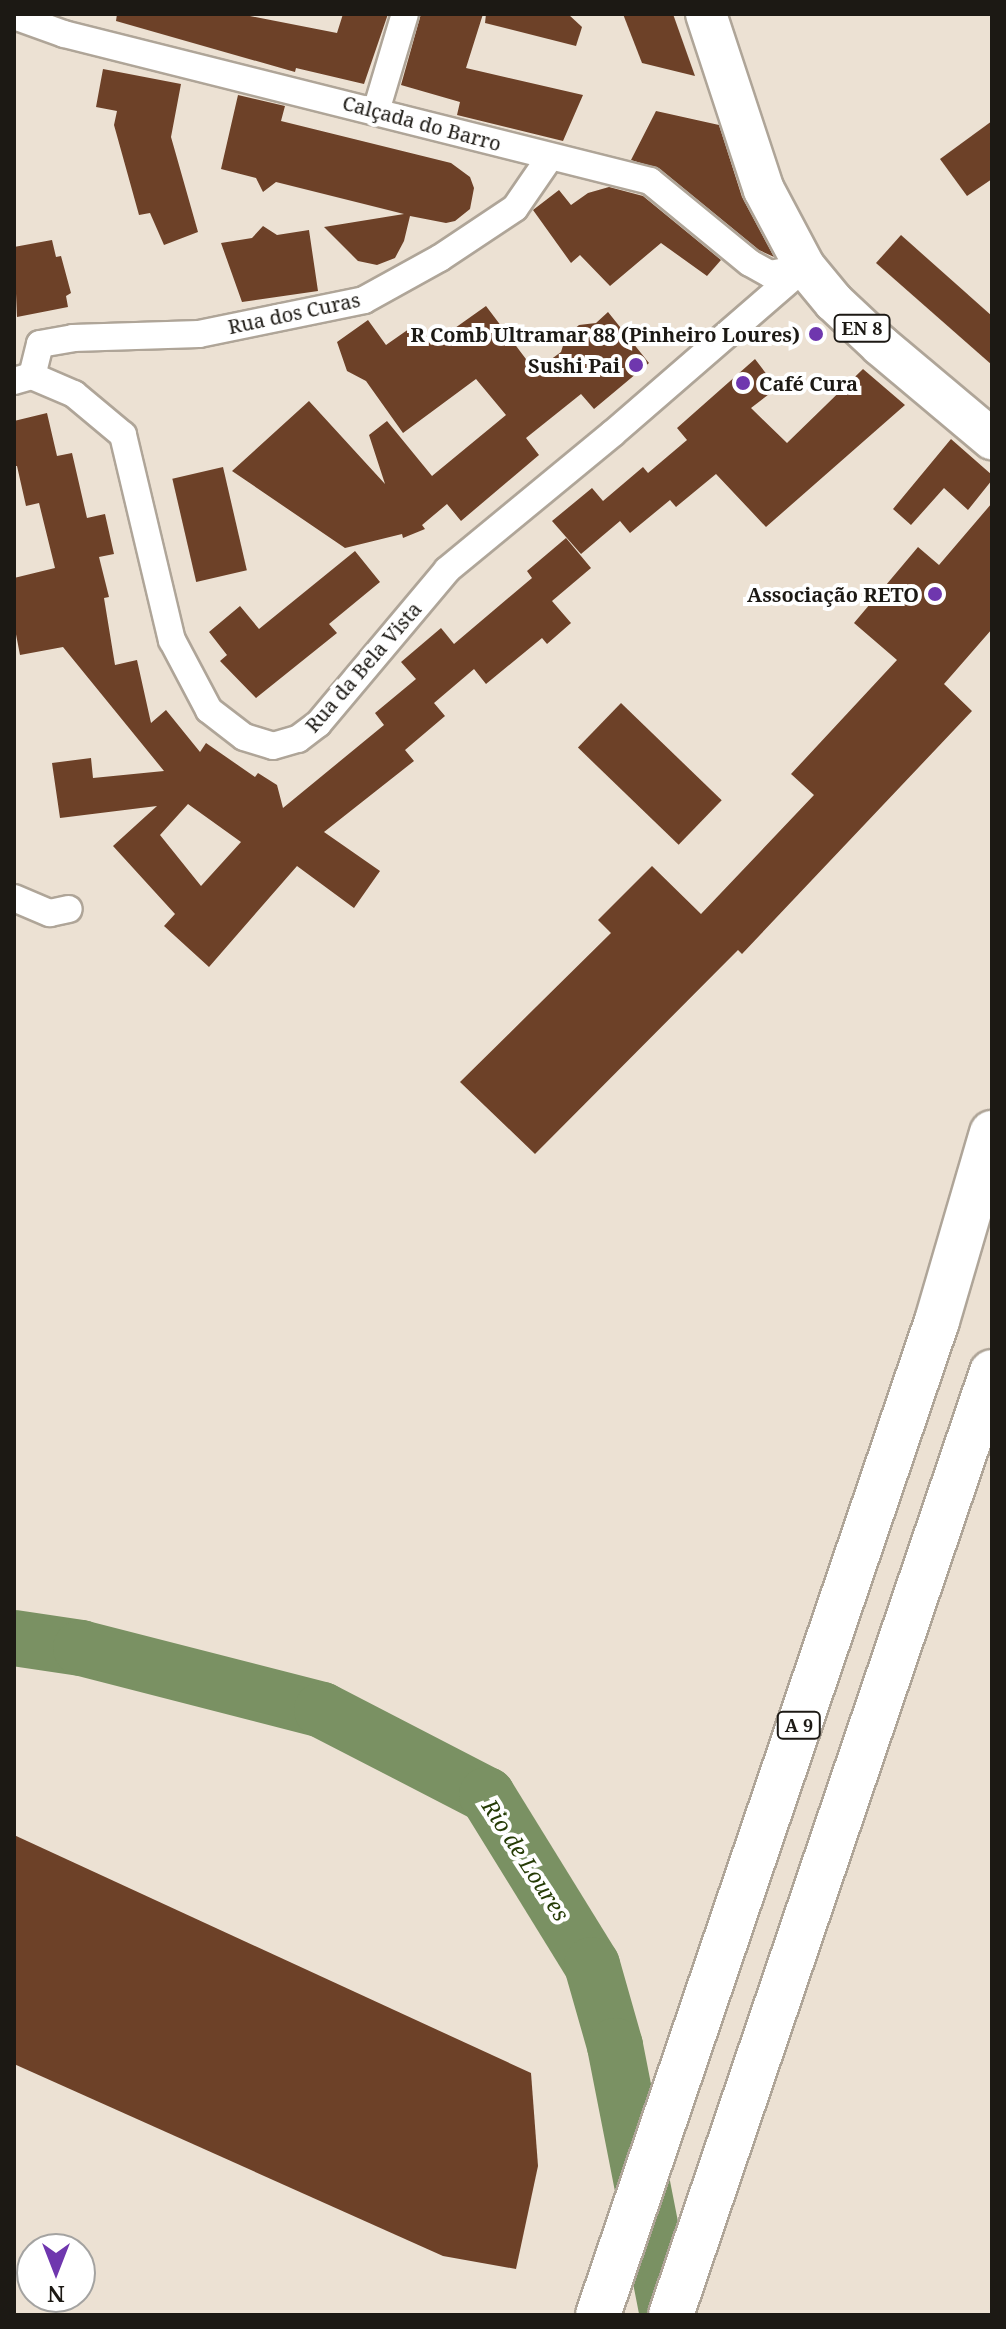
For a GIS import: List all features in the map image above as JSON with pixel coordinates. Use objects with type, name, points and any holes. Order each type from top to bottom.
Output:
[{"type":"highway","name":"A 9","points":[[598,2315],[932,1336],[992,1133]]},
{"type":"highway","points":[[671,2315],[992,1372]]},
{"type":"main road","name":"EN 8","points":[[706,14],[764,190],[805,267],[834,302],[881,346],[992,439]]},
{"type":"street","points":[[376,111],[405,14]]},
{"type":"street","name":"Calçada do Barro","points":[[14,16],[64,34],[650,181],[750,263],[770,274],[805,267]]},
{"type":"street","name":"Rua dos Curas","points":[[23,379],[40,344],[73,338],[199,334],[364,300],[440,258],[515,208],[550,157]]},
{"type":"street","name":"Rua da Bela Vista","points":[[23,379],[74,394],[123,435],[172,640],[209,710],[244,737],[273,746],[298,739],[318,724],[447,570],[612,434],[805,267]]},
{"type":"street","points":[[14,898],[50,913],[69,909]]},
{"type":"building","points":[[117,14],[240,14],[337,33],[343,14],[388,14],[364,84],[296,68],[295,72],[116,21]]},
{"type":"building","points":[[421,14],[483,14],[466,68],[583,95],[563,141],[457,115],[460,102],[401,85]]},
{"type":"building","points":[[486,14],[568,14],[582,27],[576,46],[485,23]]},
{"type":"building","points":[[623,14],[673,14],[695,76],[642,63]]},
{"type":"building","points":[[103,69],[181,84],[171,137],[198,232],[164,245],[150,213],[139,215],[114,125],[117,111],[96,107]]},
{"type":"building","points":[[238,95],[285,106],[281,121],[451,163],[470,177],[474,188],[470,209],[455,221],[446,223],[410,216],[404,241],[395,258],[377,265],[358,261],[324,227],[404,214],[276,182],[263,192],[256,178],[221,169]]},
{"type":"building","points":[[656,111],[719,125],[742,197],[774,257],[759,250],[660,169],[631,160]]},
{"type":"building","points":[[992,121],[992,179],[967,196],[940,159]]},
{"type":"building","points":[[609,187],[643,196],[721,260],[707,276],[661,243],[610,286],[580,255],[571,263],[533,210],[559,190],[571,205],[588,193]]},
{"type":"building","points":[[263,226],[277,235],[309,230],[318,291],[242,302],[221,243],[252,238]]},
{"type":"building","points":[[901,235],[992,316],[992,365],[876,263]]},
{"type":"building","points":[[52,240],[56,257],[61,256],[71,293],[66,296],[68,307],[17,317],[14,247]]},
{"type":"building","points":[[486,306],[535,371],[561,352],[566,336],[579,325],[596,323],[608,312],[649,363],[594,409],[581,394],[526,438],[539,455],[461,521],[447,504],[422,525],[425,529],[403,538],[402,534],[345,548],[232,471],[309,401],[385,484],[369,435],[387,421],[432,476],[506,415],[476,379],[403,433],[366,381],[347,371],[337,342],[368,320],[386,345],[416,324],[431,345]]},
{"type":"building","points":[[755,359],[777,388],[751,408],[787,443],[863,369],[905,405],[766,527],[716,474],[676,507],[670,500],[630,533],[620,521],[581,554],[552,521],[592,488],[603,501],[643,467],[648,473],[687,440],[677,428]]},
{"type":"building","points":[[47,413],[57,456],[72,453],[87,518],[105,514],[114,554],[99,557],[109,597],[104,598],[115,665],[137,660],[151,723],[166,710],[200,752],[206,743],[255,777],[258,773],[277,785],[283,808],[384,725],[375,713],[416,679],[401,662],[441,628],[454,644],[532,578],[527,571],[566,538],[591,568],[552,601],[571,623],[547,644],[542,638],[486,684],[474,669],[434,703],[445,716],[405,750],[414,761],[324,832],[380,871],[354,908],[297,866],[209,967],[164,926],[175,914],[113,846],[157,806],[60,818],[52,763],[91,758],[93,778],[164,771],[63,647],[20,655],[14,624],[14,578],[55,568],[39,503],[26,506],[17,466],[14,466],[14,421]],"holes":[[[188,804],[241,842],[201,886],[160,835]]]},
{"type":"building","points":[[951,439],[992,475],[992,480],[968,510],[944,488],[911,525],[893,509]]},
{"type":"building","points":[[223,467],[247,570],[196,582],[172,479]]},
{"type":"building","points":[[992,503],[992,629],[944,684],[972,711],[742,954],[738,950],[535,1154],[460,1082],[611,933],[598,920],[652,866],[701,914],[814,795],[791,774],[897,660],[854,623],[918,547],[939,565]]},
{"type":"building","points":[[355,551],[380,582],[329,624],[337,633],[256,698],[220,661],[227,655],[209,632],[240,606],[259,629]]},
{"type":"building","points":[[621,703],[722,800],[679,845],[578,748]]},
{"type":"building","points":[[14,1835],[531,2073],[538,2166],[516,2269],[443,2256],[14,2064]]},
{"type":"waterway","name":"Rio de Loures","points":[[14,1638],[81,1648],[322,1710],[487,1795],[592,1965],[615,2046],[668,2315]]},
{"type":"place","name":"R Comb Ultramar 88 (Pinheiro Loures)","points":[[816,334]]},
{"type":"place","name":"Sushi Pai","points":[[636,365]]},
{"type":"place","name":"Café Cura","points":[[743,383]]},
{"type":"place","name":"Associação RETO","points":[[935,594]]}]
